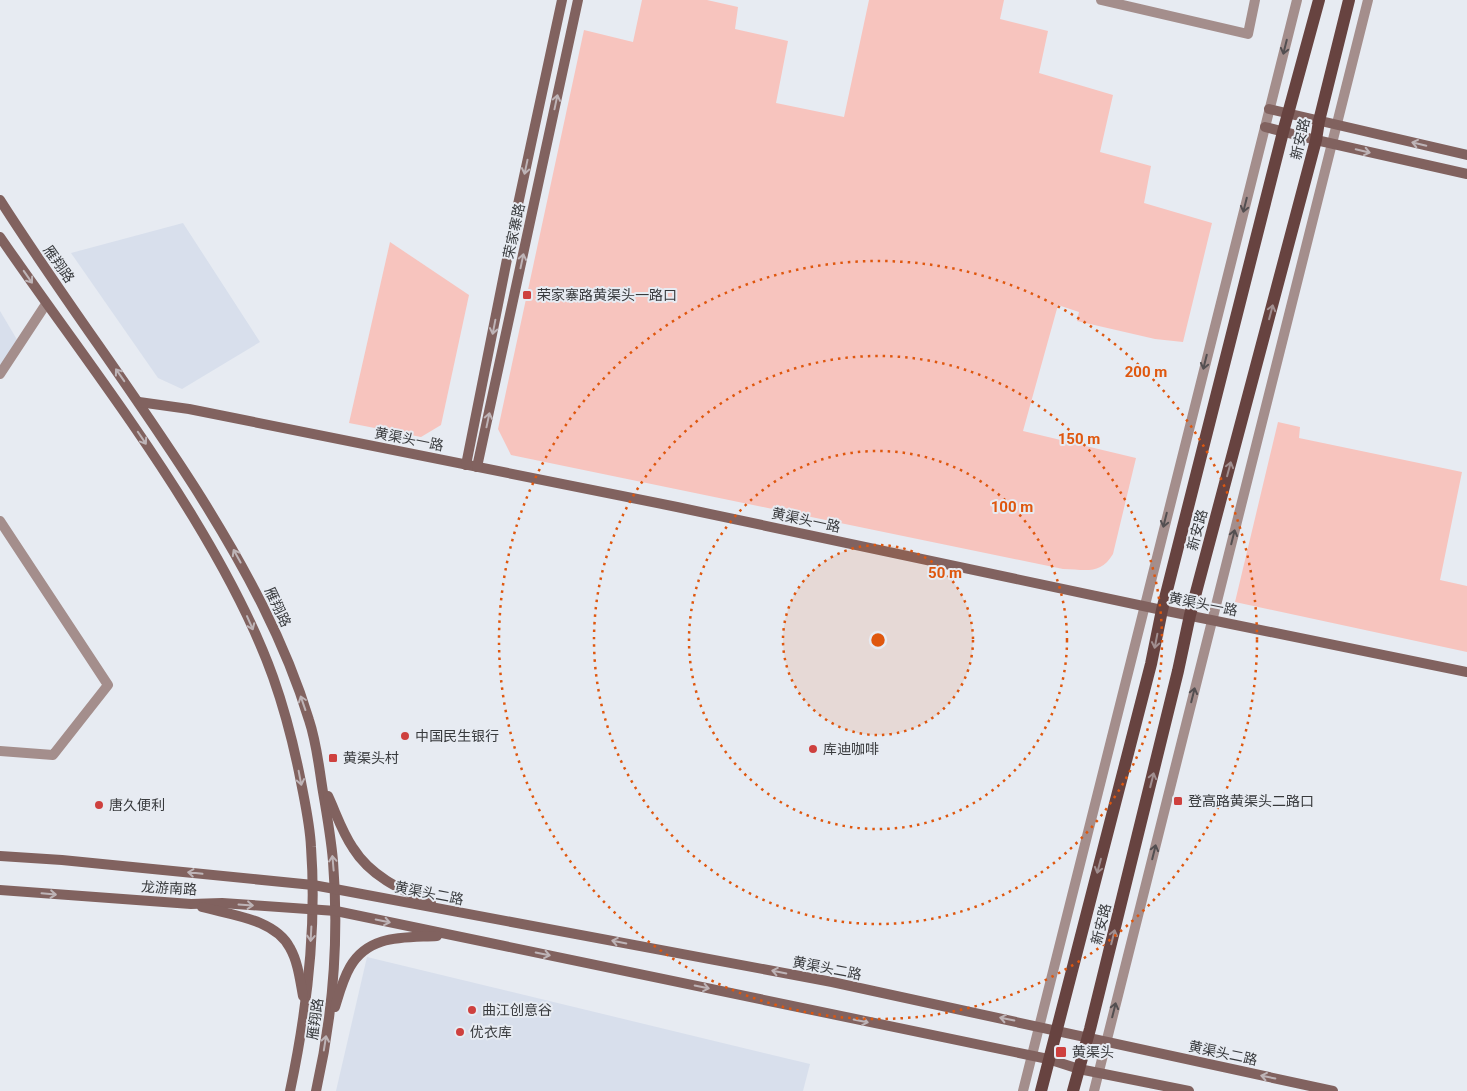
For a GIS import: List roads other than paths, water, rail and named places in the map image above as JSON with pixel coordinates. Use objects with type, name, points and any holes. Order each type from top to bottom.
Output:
[{"type":"main road","name":"荣家寨路","points":[[466,465],[517,209],[562,0]]},
{"type":"main road","name":"荣家寨路","points":[[477,467],[578,0]]},
{"type":"main road","name":"新安路","points":[[1040,1091],[1151,664],[1162,610],[1282,132],[1289,114],[1319,0]]},
{"type":"main road","name":"新安路","points":[[1074,1091],[1178,672],[1190,615],[1316,140],[1349,0]]},
{"type":"main road","points":[[1269,109],[1467,154]]},
{"type":"main road","points":[[1265,127],[1467,174]]},
{"type":"main road","name":"雁翔路","points":[[0,200],[139,402],[235,552],[265,611],[297,685],[316,745],[329,823],[335,889],[333,985],[316,1091]]},
{"type":"main road","name":"雁翔路","points":[[0,237],[162,468],[209,543],[246,613],[273,675],[295,749],[310,836],[313,885],[309,972],[290,1091]]},
{"type":"main road","name":"黄渠头一路","points":[[139,402],[189,409],[669,505],[1162,610],[1467,672]]},
{"type":"main road","points":[[321,779],[348,840],[359,857],[391,884],[446,910]]},
{"type":"main road","name":"龙游南路","points":[[0,856],[62,860],[313,885]]},
{"type":"main road","name":"黄渠头二路","points":[[313,885],[832,982],[1333,1091]]},
{"type":"main road","name":"龙游南路","points":[[0,890],[191,904],[222,903],[336,911]]},
{"type":"main road","points":[[191,904],[260,922],[285,939],[294,956],[305,1005]]},
{"type":"main road","points":[[336,911],[1048,1059],[1079,1069],[1189,1091]]},
{"type":"main road","points":[[328,1025],[349,968],[357,958],[372,946],[387,939],[450,935]]},
{"type":"street","points":[[1100,0],[1248,34],[1255,0]]},
{"type":"street","points":[[1022,1091],[1297,0]]},
{"type":"street","points":[[1094,1091],[1368,0]]},
{"type":"street","points":[[0,374],[46,304]]},
{"type":"street","points":[[0,521],[108,685],[53,755],[0,751]]},
{"type":"place","name":"荣家寨路黄渠头一路口","points":[[527,295]]},
{"type":"place","name":"中国民生银行","points":[[405,736]]},
{"type":"place","name":"库迪咖啡","points":[[813,749]]},
{"type":"place","name":"黄渠头村","points":[[333,758]]},
{"type":"place","name":"登高路黄渠头二路口","points":[[1178,801]]},
{"type":"place","name":"唐久便利","points":[[99,805]]},
{"type":"place","name":"曲江创意谷","points":[[472,1010]]},
{"type":"place","name":"优衣库","points":[[460,1032]]},
{"type":"place","name":"黄渠头","points":[[1061,1052]]}]
